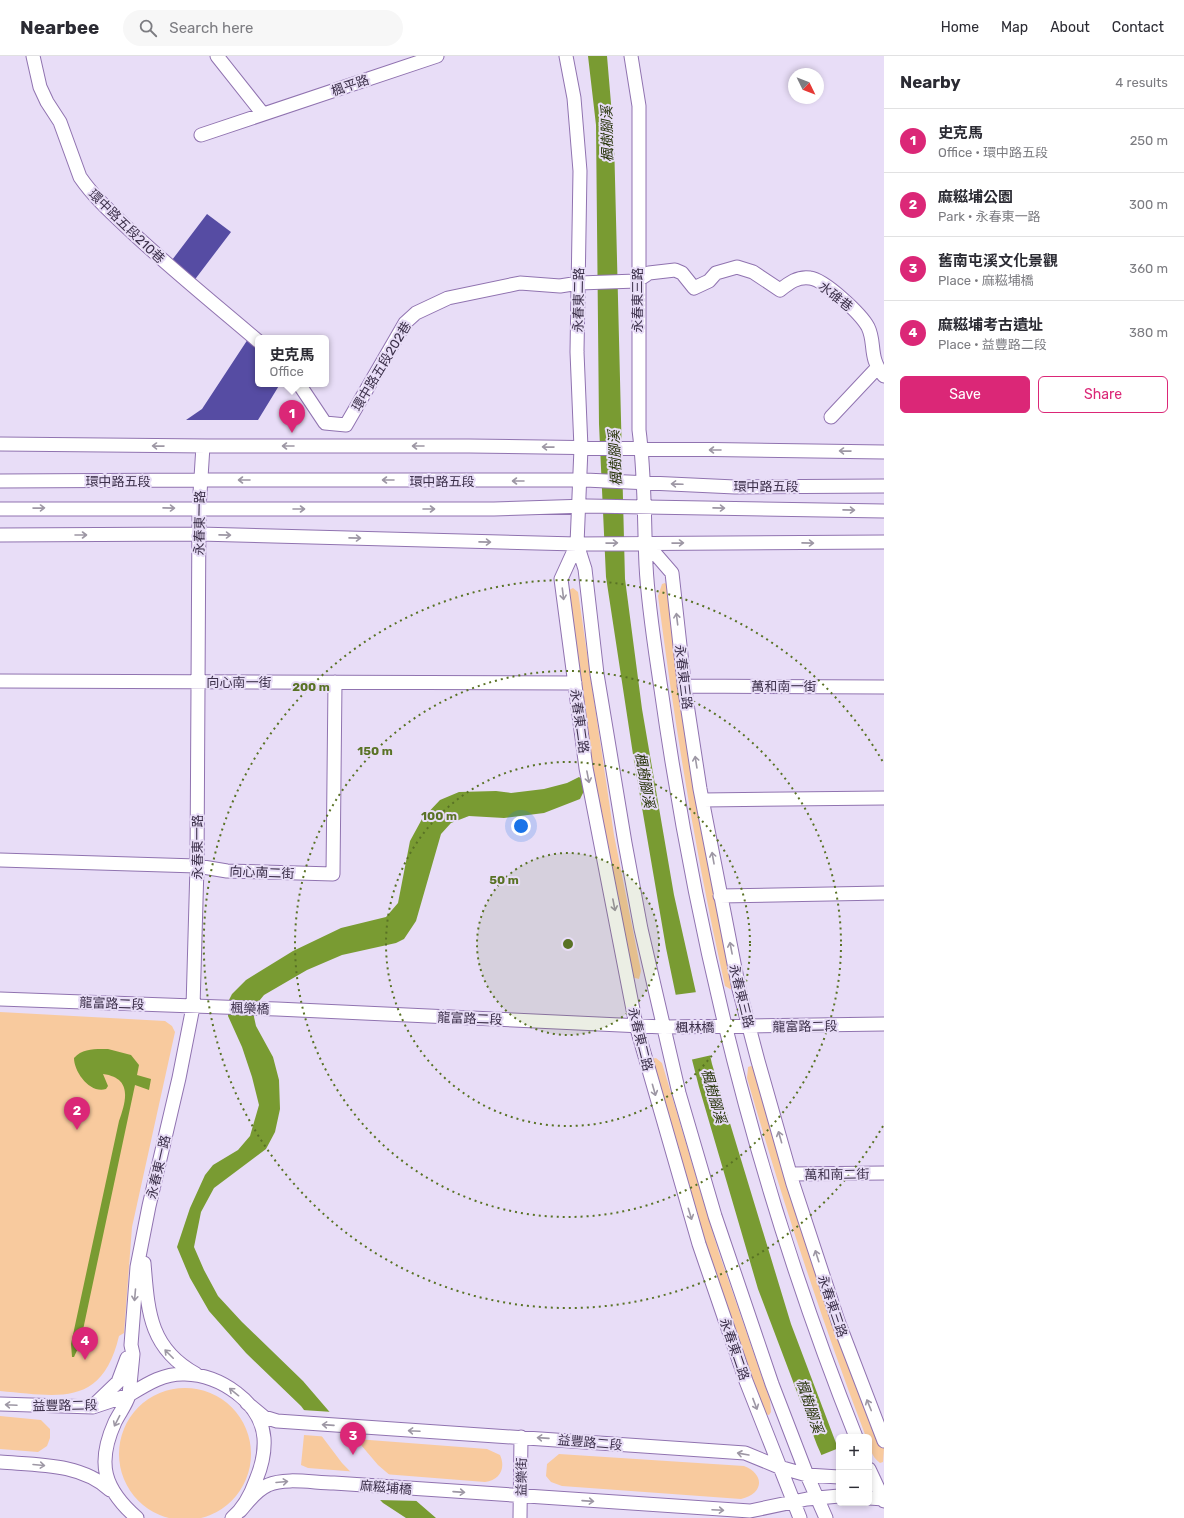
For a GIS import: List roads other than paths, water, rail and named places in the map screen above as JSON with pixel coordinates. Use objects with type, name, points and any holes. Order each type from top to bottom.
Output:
[{"type":"street","name":"環中路五段210巷","points":[[32,56],[40,88],[46,102],[60,122],[84,183],[109,211],[168,266],[255,339]]},
{"type":"street","points":[[217,56],[263,114]]},
{"type":"street","name":"楓平路","points":[[201,135],[437,56]]},
{"type":"street","name":"永春東二路","points":[[566,56],[574,98],[580,164],[577,352],[584,448],[581,544],[597,674],[625,842],[641,929],[663,1027],[679,1093],[715,1216],[772,1384],[816,1498],[826,1518]]},
{"type":"street","name":"永春東三路","points":[[631,56],[639,106],[637,280],[639,430],[643,543],[650,605],[677,795],[717,994],[745,1108],[796,1273],[855,1434]]},
{"type":"street","name":"水碓巷","points":[[637,280],[649,273],[675,270],[682,273],[694,288],[709,281],[716,273],[737,267],[753,272],[780,290],[798,279],[811,278],[828,287],[856,312],[868,328],[880,372],[831,417]]},
{"type":"street","points":[[579,282],[637,280]]},
{"type":"street","name":"環中路五段202巷","points":[[301,387],[326,423],[346,425],[405,323],[416,313],[431,304],[448,298],[520,283],[560,286],[579,282]]},
{"type":"street","points":[[0,444],[584,448],[884,452]]},
{"type":"street","name":"永春東一路","points":[[129,1394],[133,1354],[132,1345],[137,1267],[193,1007],[197,866],[199,508],[203,446]]},
{"type":"street","name":"環中路五段","points":[[0,481],[582,481],[736,487],[884,486]]},
{"type":"street","name":"環中路五段","points":[[0,509],[494,509],[582,507],[884,511]]},
{"type":"street","points":[[0,535],[199,534],[581,544],[884,542]]},
{"type":"street","name":"永春東三路","points":[[643,543],[672,573],[684,686],[703,800],[720,896],[739,989],[758,1061],[791,1174],[838,1321],[884,1442]]},
{"type":"street","name":"永春東二路","points":[[581,544],[561,579],[586,768],[636,1025],[699,1244],[746,1381],[800,1518]]},
{"type":"street","name":"向心南一街","points":[[0,681],[575,683]]},
{"type":"street","name":"向心南二街","points":[[0,860],[197,866],[227,871],[333,874],[335,682]]},
{"type":"street","name":"萬和南一街","points":[[684,686],[884,687]]},
{"type":"street","points":[[703,800],[884,798]]},
{"type":"street","points":[[720,896],[884,893]]},
{"type":"street","name":"龍富路二段","points":[[0,999],[224,1007]]},
{"type":"street","name":"楓樂橋","points":[[224,1007],[277,1009]]},
{"type":"street","name":"龍富路二段","points":[[277,1009],[663,1027]]},
{"type":"street","name":"龍富路二段","points":[[726,1027],[884,1024]]},
{"type":"street","name":"楓林橋","points":[[663,1027],[726,1027]]},
{"type":"street","name":"萬和南二街","points":[[791,1174],[884,1173]]},
{"type":"street","name":"永春東一路","points":[[142,1243],[146,1291],[152,1322],[158,1338],[164,1349],[175,1360],[201,1376]]},
{"type":"street","points":[[91,1407],[118,1382],[132,1345]]},
{"type":"street","name":"益豐路二段","points":[[0,1404],[91,1407],[105,1404],[129,1394],[150,1382],[164,1377],[185,1374],[201,1376],[229,1388],[264,1417],[300,1423],[745,1453],[779,1467],[807,1475],[836,1477]]},
{"type":"street","points":[[113,1493],[105,1475],[105,1460],[110,1436],[116,1422],[126,1406],[129,1394]]},
{"type":"street","name":"益豐路二段","points":[[236,1514],[257,1478],[264,1449],[264,1439],[260,1421],[248,1403]]},
{"type":"street","name":"益樂街","points":[[520,1518],[521,1437]]},
{"type":"street","points":[[0,1462],[78,1471],[99,1481],[137,1518]]},
{"type":"street","points":[[874,1477],[878,1499]]},
{"type":"street","name":"益豐路二段","points":[[236,1514],[259,1491],[268,1485],[279,1482],[353,1485]]},
{"type":"street","name":"麻糍埔橋","points":[[353,1485],[520,1497]]},
{"type":"street","points":[[520,1497],[750,1511],[834,1496]]},
{"type":"water","name":"楓樹腳溪","points":[[588,56],[607,56],[614,139],[625,579],[642,709],[674,895],[712,1064],[791,1324],[836,1443],[836,1488],[817,1445],[758,1289],[699,1087],[677,1001],[666,948],[634,761],[606,577],[599,424],[596,125]]},
{"type":"water","points":[[579,777],[588,783],[580,799],[544,813],[504,818],[469,816],[451,823],[441,834],[416,921],[404,939],[396,943],[342,955],[307,970],[264,995],[255,1006],[254,1017],[256,1026],[273,1057],[279,1080],[280,1109],[275,1132],[266,1149],[214,1188],[201,1212],[194,1247],[218,1296],[242,1322],[303,1381],[376,1466],[436,1518],[406,1518],[383,1503],[343,1462],[301,1406],[246,1353],[209,1311],[190,1278],[177,1247],[190,1208],[205,1175],[213,1165],[238,1150],[250,1136],[259,1105],[242,1047],[228,1016],[228,1002],[232,994],[246,980],[293,951],[341,928],[386,917],[398,903],[410,841],[422,819],[440,800],[459,792],[496,791],[511,793],[544,789],[567,783]]},
{"type":"water","points":[[94,1049],[108,1049],[131,1055],[139,1065],[137,1075],[151,1079],[149,1090],[135,1085],[80,1344],[74,1357],[72,1357],[71,1344],[125,1098],[123,1085],[113,1076],[103,1074],[108,1086],[106,1089],[100,1090],[89,1085],[80,1075],[74,1058],[81,1052]]},
{"type":"place","name":"史克馬","points":[[292,433]]},
{"type":"place","name":"麻糍埔公園","points":[[77,1130]]},
{"type":"place","name":"麻糍埔考古遺址","points":[[85,1360]]},
{"type":"place","name":"舊南屯溪文化景觀","points":[[353,1455]]}]
